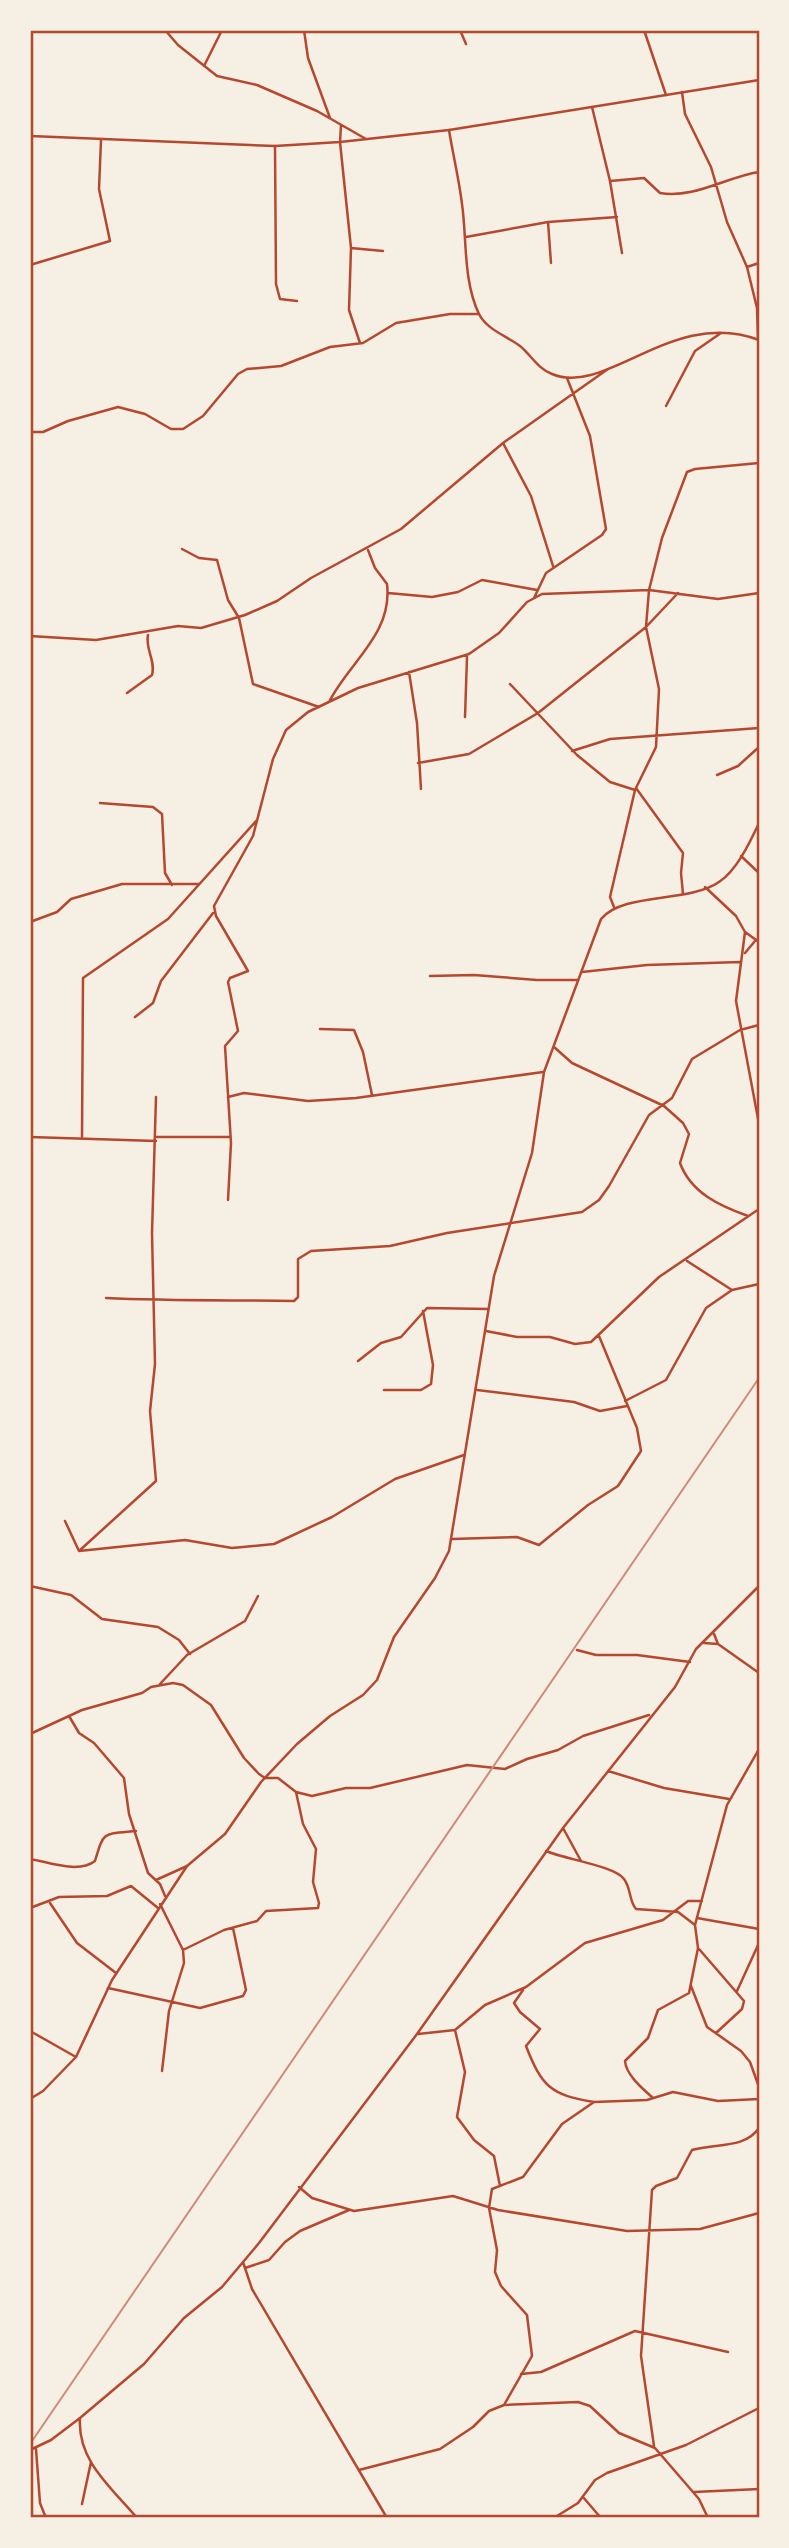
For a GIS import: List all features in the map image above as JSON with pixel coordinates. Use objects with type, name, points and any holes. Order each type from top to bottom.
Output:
[{"type":"street","points":[[30,49],[31,30]]},
{"type":"street","points":[[165,30],[218,76],[253,83],[330,118],[366,139]]},
{"type":"street","points":[[204,66],[222,30]]},
{"type":"street","points":[[304,30],[308,58],[330,118]]},
{"type":"street","points":[[460,30],[466,44]]},
{"type":"street","points":[[644,30],[666,95]]},
{"type":"street","points":[[30,136],[275,146],[340,142],[449,130],[759,80]]},
{"type":"street","points":[[449,130],[466,237],[469,281],[479,314],[487,324],[519,346],[545,371],[567,378],[582,378],[678,337],[722,332],[759,339],[757,308],[747,267],[727,222],[715,182],[685,114],[682,92]]},
{"type":"street","points":[[593,107],[610,181],[622,253]]},
{"type":"street","points":[[341,125],[340,142],[351,248],[349,310],[360,343]]},
{"type":"street","points":[[30,265],[110,241],[99,189],[101,140]]},
{"type":"street","points":[[275,146],[276,284],[280,299],[298,301]]},
{"type":"street","points":[[610,181],[644,178],[663,194],[687,194],[715,182],[759,172]]},
{"type":"street","points":[[466,237],[548,222],[617,217]]},
{"type":"street","points":[[548,222],[551,263]]},
{"type":"street","points":[[351,248],[383,251]]},
{"type":"street","points":[[747,267],[759,263]]},
{"type":"street","points":[[30,432],[43,432],[68,421],[118,407],[145,414],[171,429],[183,429],[203,416],[238,374],[247,369],[281,366],[300,356],[330,347],[360,343],[396,323],[450,314],[479,314]]},
{"type":"street","points":[[710,339],[711,332]]},
{"type":"street","points":[[666,406],[695,351],[722,332]]},
{"type":"street","points":[[30,636],[96,640],[178,626],[201,628],[239,618],[278,601],[311,578],[401,529],[503,443],[608,369]]},
{"type":"street","points":[[135,1017],[153,1003],[161,981],[214,912],[216,901],[246,850],[259,818],[280,739],[294,722],[329,702],[386,678],[467,656],[499,633],[534,597],[553,566],[602,535],[606,529],[590,436],[567,378]]},
{"type":"street","points":[[503,443],[531,496],[553,566]]},
{"type":"street","points":[[614,907],[610,897],[636,789],[651,761],[657,737],[659,689],[646,627],[649,590],[662,538],[687,472],[759,463]]},
{"type":"street","points":[[182,549],[199,558],[217,560],[228,600],[239,618],[253,684],[319,707]]},
{"type":"street","points":[[329,702],[337,686],[379,633],[388,593],[368,549]]},
{"type":"street","points":[[388,593],[439,596],[482,580],[537,590]]},
{"type":"street","points":[[534,597],[542,594],[649,590],[718,599],[759,593]]},
{"type":"street","points":[[418,763],[469,754],[538,713],[646,627],[678,593]]},
{"type":"street","points":[[127,693],[152,675],[153,666],[147,645],[148,633]]},
{"type":"street","points":[[465,716],[467,656]]},
{"type":"street","points":[[409,672],[417,723],[421,789]]},
{"type":"street","points":[[510,684],[572,751],[610,782],[636,789],[683,853],[683,894]]},
{"type":"street","points":[[572,751],[610,739],[759,729]]},
{"type":"street","points":[[717,775],[738,766],[759,747]]},
{"type":"street","points":[[100,803],[153,807],[162,814],[164,873],[172,885]]},
{"type":"street","points":[[82,1137],[83,978],[168,919],[259,818]]},
{"type":"street","points":[[30,2099],[43,2091],[76,2057],[116,1973],[187,1866],[225,1834],[265,1778],[297,1744],[330,1716],[363,1695],[377,1680],[394,1637],[444,1563],[452,1539],[494,1276],[532,1153],[544,1072],[601,919],[614,907],[683,894],[722,880],[741,856],[759,823]]},
{"type":"street","points":[[741,856],[759,873]]},
{"type":"street","points":[[30,922],[57,912],[71,899],[103,889],[132,884],[199,884]]},
{"type":"street","points":[[705,887],[736,916],[746,932],[757,941]]},
{"type":"street","points":[[214,912],[248,971],[230,978],[228,982],[239,1031],[225,1046],[230,1137],[228,1200]]},
{"type":"street","points":[[746,932],[736,987],[740,1030],[759,1124]]},
{"type":"street","points":[[743,955],[757,941],[759,934]]},
{"type":"street","points":[[582,972],[647,965],[740,962]]},
{"type":"street","points":[[430,976],[474,975],[537,981],[578,980]]},
{"type":"street","points":[[106,1298],[294,1301],[298,1297],[298,1259],[304,1253],[341,1247],[390,1247],[447,1233],[569,1216],[590,1208],[618,1174],[649,1115],[673,1098],[692,1059],[740,1030],[759,1025]]},
{"type":"street","points":[[320,1028],[354,1030],[363,1052],[372,1096]]},
{"type":"street","points":[[554,1047],[572,1063],[664,1106],[683,1123],[689,1134],[680,1163],[689,1182],[718,1203],[748,1216]]},
{"type":"street","points":[[228,1097],[244,1093],[309,1101],[372,1096],[544,1072]]},
{"type":"street","points":[[752,1082],[759,1081]]},
{"type":"street","points":[[79,1551],[156,1481],[150,1411],[155,1364],[152,1300],[156,1097]]},
{"type":"street","points":[[30,1137],[230,1137]]},
{"type":"street","points":[[486,1331],[517,1338],[550,1337],[583,1345],[600,1336],[644,1290],[759,1209]]},
{"type":"street","points":[[686,1261],[732,1290]]},
{"type":"street","points":[[625,1401],[666,1380],[700,1315],[732,1290],[759,1284]]},
{"type":"street","points":[[358,1361],[381,1343],[401,1337],[424,1311],[434,1306],[488,1308]]},
{"type":"street","points":[[384,1390],[421,1390],[431,1384],[433,1365],[424,1311]]},
{"type":"street","points":[[452,1539],[517,1537],[539,1545],[588,1505],[618,1486],[641,1451],[641,1442],[600,1336]]},
{"type":"street","points":[[477,1390],[574,1402],[600,1411],[627,1406]]},
{"type":"street","points":[[79,1551],[185,1540],[232,1548],[274,1544],[332,1517],[396,1479],[466,1455]]},
{"type":"street","points":[[65,1521],[79,1551]]},
{"type":"street","points":[[30,1586],[71,1595],[103,1619],[158,1627],[180,1640],[190,1654]]},
{"type":"street","points":[[30,2450],[36,2449],[80,2418],[132,2375],[184,2318],[222,2287],[267,2233],[299,2187],[417,2034],[563,1828],[649,1715],[664,1701],[696,1650],[759,1586]]},
{"type":"street","points":[[160,1685],[190,1654],[245,1621],[258,1596]]},
{"type":"street","points":[[714,1634],[718,1644]]},
{"type":"street","points":[[704,1643],[718,1644],[759,1673]]},
{"type":"street","points":[[577,1650],[596,1655],[637,1655],[690,1662]]},
{"type":"street","points":[[30,1734],[69,1716],[160,1685],[183,1685],[206,1699],[244,1758],[265,1778],[278,1778],[296,1792],[324,1795],[346,1788],[370,1788],[432,1771],[467,1765],[505,1769],[558,1750],[583,1736],[649,1715]]},
{"type":"street","points":[[69,1716],[79,1733],[93,1743],[124,1778],[128,1809],[148,1873],[156,1880],[165,1896]]},
{"type":"street","points":[[653,2098],[625,2067],[625,2061],[648,2038],[658,2010],[687,1995],[691,1986],[698,1948],[695,1925],[729,1799],[759,1749]]},
{"type":"street","points":[[608,1771],[664,1788],[729,1799]]},
{"type":"street","points":[[183,1950],[233,1928],[257,1921],[266,1911],[313,1910],[319,1906],[313,1882],[316,1849],[304,1828],[296,1792]]},
{"type":"street","points":[[563,1828],[581,1861]]},
{"type":"street","points":[[30,1859],[72,1867],[88,1866],[94,1861],[98,1844],[105,1837],[136,1831]]},
{"type":"street","points":[[546,1851],[565,1860],[581,1861],[624,1878],[636,1909],[687,1916],[695,1925]]},
{"type":"street","points":[[156,1880],[187,1866]]},
{"type":"street","points":[[30,1908],[63,1896],[108,1896],[131,1886],[159,1906],[183,1950],[183,1969],[173,2001],[162,2071]]},
{"type":"street","points":[[417,2034],[455,2030],[485,2005],[526,1987],[584,1943],[663,1920],[688,1901],[702,1901]]},
{"type":"street","points":[[47,1902],[54,1906],[77,1943],[116,1973]]},
{"type":"street","points":[[697,1918],[759,1930]]},
{"type":"street","points":[[108,1987],[200,2008],[246,1994],[233,1928]]},
{"type":"street","points":[[737,1991],[759,1943]]},
{"type":"street","points":[[698,1948],[743,1998],[743,2007],[716,2033]]},
{"type":"street","points":[[691,1986],[705,2024],[744,2055],[759,2087]]},
{"type":"street","points":[[526,1987],[514,2003],[520,2012],[540,2029],[526,2046],[544,2082],[556,2093],[594,2102],[653,2098],[673,2092],[718,2101],[759,2099]]},
{"type":"street","points":[[455,2030],[465,2072],[457,2117],[474,2140],[494,2156],[500,2186]]},
{"type":"street","points":[[30,2031],[76,2057]]},
{"type":"street","points":[[504,2405],[532,2356],[528,2319],[496,2276],[497,2250],[489,2208],[492,2189],[523,2177],[562,2124],[594,2102]]},
{"type":"street","points":[[655,2448],[641,2368],[653,2188],[677,2178],[688,2154],[707,2146],[748,2140],[759,2128]]},
{"type":"street","points":[[299,2187],[312,2198],[359,2212],[453,2196],[489,2208],[627,2231],[700,2229],[759,2213]]},
{"type":"street","points":[[244,2268],[269,2260],[300,2231],[349,2210]]},
{"type":"street","points":[[243,2261],[252,2289],[387,2518]]},
{"type":"street","points":[[521,2374],[541,2372],[635,2331],[728,2352]]},
{"type":"street","points":[[359,2470],[440,2449],[463,2435],[489,2411],[504,2405],[586,2404],[620,2433],[655,2448],[694,2493],[708,2518]]},
{"type":"street","points":[[557,2516],[583,2497],[600,2476],[644,2458],[662,2455],[759,2408]]},
{"type":"street","points":[[80,2418],[81,2443],[91,2462],[111,2491],[137,2518]]},
{"type":"street","points":[[36,2449],[40,2503],[46,2518]]},
{"type":"street","points":[[82,2504],[91,2462]]},
{"type":"street","points":[[694,2493],[759,2488]]},
{"type":"street","points":[[583,2497],[601,2518]]},
{"type":"railway","points":[[30,2444],[759,1378]]}]
